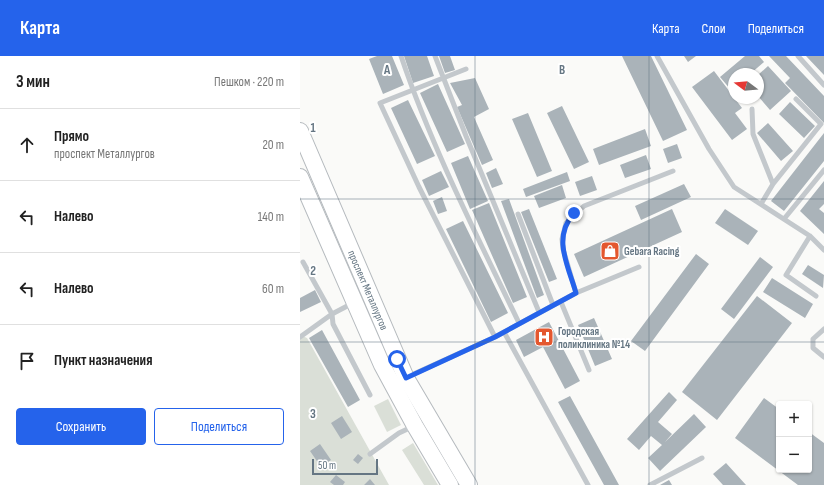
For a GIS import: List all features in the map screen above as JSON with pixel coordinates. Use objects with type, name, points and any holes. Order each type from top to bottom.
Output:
[{"type":"main road","name":"проспект Металлургов","points":[[300,131],[406,378],[469,485]]},
{"type":"main road","name":"проспект Металлургов","points":[[300,177],[382,365],[415,426],[450,485]]},
{"type":"lane","points":[[401,56],[412,90],[466,211],[519,323]]},
{"type":"lane","points":[[435,56],[443,79],[539,312]]},
{"type":"lane","points":[[658,56],[709,150],[734,187],[810,236],[824,250]]},
{"type":"lane","points":[[798,56],[824,85]]},
{"type":"lane","points":[[466,69],[380,103],[419,187],[495,337]]},
{"type":"lane","points":[[761,204],[773,184],[821,124],[796,99]]},
{"type":"lane","points":[[752,109],[753,134],[773,184]]},
{"type":"lane","points":[[784,218],[824,170]]},
{"type":"lane","points":[[576,293],[563,249],[562,239],[566,222],[584,206],[673,171]]},
{"type":"lane","points":[[518,214],[553,305]]},
{"type":"lane","points":[[810,236],[786,275],[816,296]]},
{"type":"lane","points":[[304,262],[332,314],[333,324],[370,396]]},
{"type":"lane","points":[[406,378],[495,337],[576,293],[639,267]]},
{"type":"lane","points":[[300,337],[332,314],[355,302]]},
{"type":"lane","points":[[561,302],[589,370]]},
{"type":"lane","points":[[824,329],[813,339],[813,348],[824,356]]},
{"type":"lane","points":[[504,332],[588,485]]},
{"type":"lane","points":[[370,454],[399,433],[415,426]]},
{"type":"lane","points":[[650,485],[702,458]]},
{"type":"shaded area","points":[[300,335],[307,338],[389,485],[300,485]]},
{"type":"shaded area","points":[[388,399],[401,425],[387,432],[374,406]]},
{"type":"shaded area","points":[[413,443],[438,485],[424,485],[402,450]]},
{"type":"building","points":[[377,56],[392,56],[404,85],[383,94],[369,59]]},
{"type":"building","points":[[404,56],[427,56],[434,76],[413,83]]},
{"type":"building","points":[[439,56],[450,56],[455,70],[445,73]]},
{"type":"building","points":[[622,56],[651,56],[687,130],[663,141]]},
{"type":"building","points":[[684,56],[696,56],[688,62]]},
{"type":"building","points":[[745,56],[759,56],[764,62],[757,68],[731,68]]},
{"type":"building","points":[[769,56],[786,56],[824,96],[824,123],[785,83],[790,78]]},
{"type":"building","points":[[806,56],[824,56],[824,75]]},
{"type":"building","points":[[768,66],[791,91],[770,110],[764,103],[764,70]]},
{"type":"building","points":[[728,70],[728,86],[720,77]]},
{"type":"building","points":[[714,71],[728,90],[728,104],[739,104],[742,108],[735,113],[747,129],[732,140],[692,87]]},
{"type":"building","points":[[475,78],[489,109],[474,117],[493,160],[482,165],[457,107],[462,105],[450,83]]},
{"type":"building","points":[[438,84],[465,144],[447,152],[420,93]]},
{"type":"building","points":[[408,100],[435,156],[417,164],[391,108]]},
{"type":"building","points":[[790,102],[815,126],[804,138],[779,114]]},
{"type":"building","points":[[562,106],[589,162],[574,169],[547,113]]},
{"type":"building","points":[[528,113],[552,171],[537,177],[512,119]]},
{"type":"building","points":[[768,123],[793,151],[781,161],[757,133]]},
{"type":"building","points":[[645,129],[651,146],[599,165],[593,149]]},
{"type":"building","points":[[824,133],[824,161],[784,211],[771,201]]},
{"type":"building","points":[[677,144],[682,158],[668,163],[663,149]]},
{"type":"building","points":[[646,155],[651,169],[625,178],[620,165]]},
{"type":"building","points":[[468,156],[488,201],[470,209],[451,163]]},
{"type":"building","points":[[496,168],[503,184],[492,188],[486,173]]},
{"type":"building","points":[[441,171],[449,187],[429,196],[422,180]]},
{"type":"building","points":[[567,172],[570,181],[526,197],[523,189]]},
{"type":"building","points":[[592,176],[597,190],[580,196],[575,182]]},
{"type":"building","points":[[824,181],[824,204],[819,209],[824,213],[824,234],[800,211]]},
{"type":"building","points":[[684,184],[691,197],[641,220],[635,206]]},
{"type":"building","points":[[562,185],[566,198],[539,208],[534,196]]},
{"type":"building","points":[[442,197],[447,211],[438,214],[433,201]]},
{"type":"building","points":[[509,199],[544,295],[537,298],[501,201]]},
{"type":"building","points":[[489,203],[527,297],[513,303],[472,210]]},
{"type":"building","points":[[529,209],[557,279],[549,282],[521,212]]},
{"type":"building","points":[[672,209],[682,232],[584,277],[574,254]]},
{"type":"building","points":[[725,209],[758,231],[748,245],[715,223]]},
{"type":"building","points":[[463,221],[508,313],[491,322],[446,229]]},
{"type":"building","points":[[696,254],[709,264],[645,351],[631,341]]},
{"type":"building","points":[[760,257],[773,267],[734,319],[721,309]]},
{"type":"building","points":[[808,265],[824,275],[823,288],[802,274]]},
{"type":"building","points":[[772,278],[813,304],[805,318],[763,292]]},
{"type":"building","points":[[315,290],[321,302],[300,312],[300,298]]},
{"type":"building","points":[[757,296],[792,323],[717,420],[682,392]]},
{"type":"building","points":[[594,318],[612,359],[595,366],[578,325]]},
{"type":"building","points":[[549,322],[580,381],[565,389],[543,347],[524,357],[516,340]]},
{"type":"building","points":[[322,330],[360,400],[348,407],[309,338]]},
{"type":"building","points":[[669,392],[677,400],[658,422],[672,434],[665,442],[694,414],[706,427],[660,471],[648,458],[662,445],[651,436],[639,450],[627,439]]},
{"type":"building","points":[[570,396],[619,485],[604,485],[558,402]]},
{"type":"building","points":[[764,398],[776,407],[776,469],[735,438]]},
{"type":"building","points":[[342,416],[352,432],[341,439],[331,423]]},
{"type":"building","points":[[812,434],[824,443],[824,485],[798,485],[782,473],[812,473]]},
{"type":"building","points":[[320,444],[331,460],[321,467],[310,451]]},
{"type":"building","points":[[358,454],[363,458],[358,464],[353,460]]},
{"type":"building","points":[[726,463],[746,485],[723,485],[713,474]]},
{"type":"building","points":[[336,475],[345,482],[343,485],[334,485],[330,482]]},
{"type":"building","points":[[370,479],[375,485],[364,485]]},
{"type":"building","points":[[669,480],[672,485],[660,485]]},
{"type":"place","name":"Gebara Racing","points":[[610,251]]},
{"type":"place","name":"Городская поликлиника №14","points":[[544,337]]},
{"type":"route","points":[[397,359],[406,378],[495,337],[576,293],[563,249],[562,239],[566,222],[574,213]]}]
